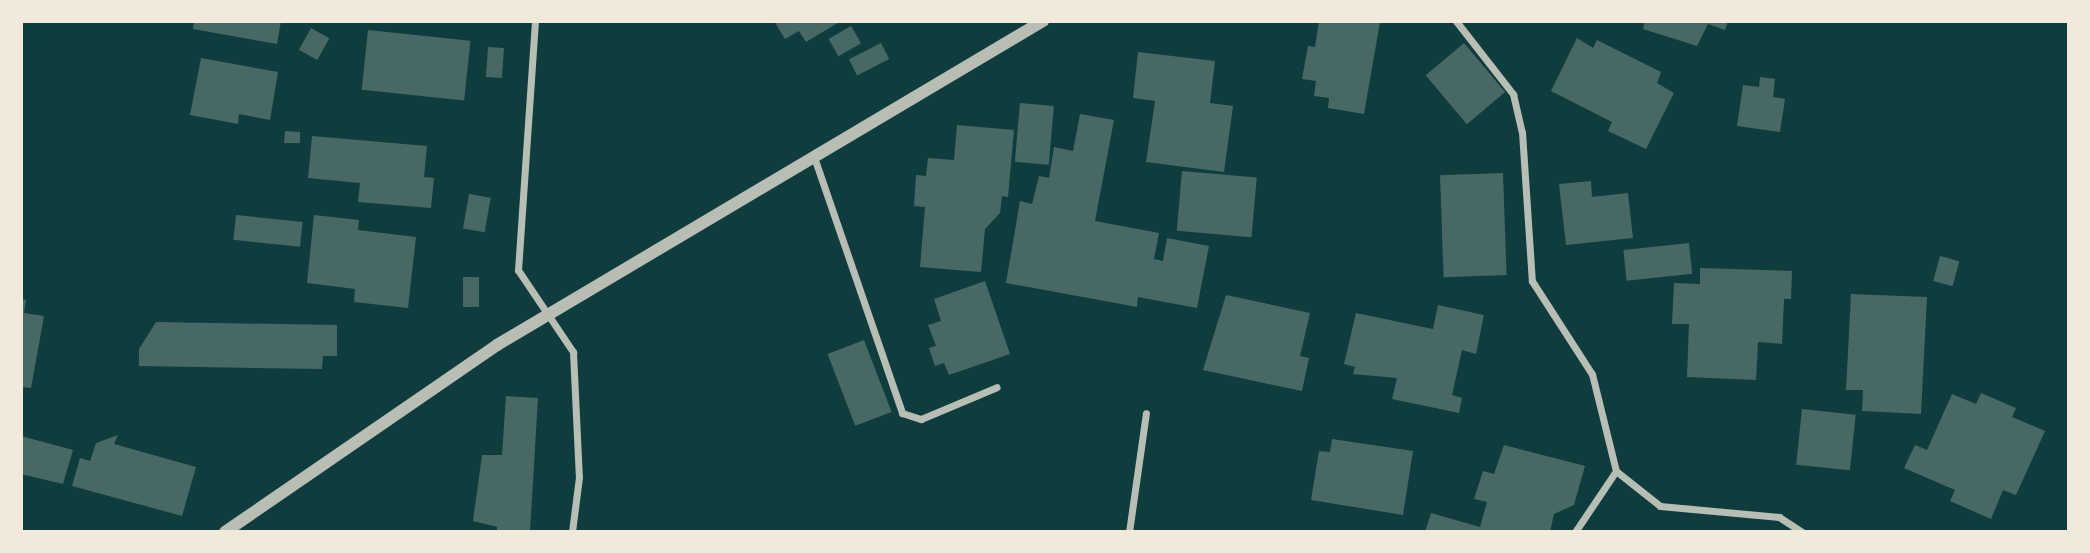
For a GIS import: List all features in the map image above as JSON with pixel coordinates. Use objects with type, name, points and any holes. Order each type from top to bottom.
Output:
[{"type":"street","points":[[535,21],[518,270],[573,352],[579,477],[572,532]]},
{"type":"street","points":[[225,532],[548,314],[1043,21]]},
{"type":"street","points":[[1456,21],[1513,94],[1522,132],[1532,281],[1592,374],[1616,471],[1660,506],[1779,517],[1802,532]]},
{"type":"street","points":[[814,156],[902,413],[921,419],[997,387]]},
{"type":"street","points":[[1129,532],[1146,413]]},
{"type":"street","points":[[1575,532],[1616,471]]},
{"type":"building","points":[[194,21],[281,21],[277,44],[193,29]]},
{"type":"building","points":[[774,21],[841,21],[806,42],[799,31],[785,39]]},
{"type":"building","points":[[1319,21],[1380,22],[1364,114],[1328,108],[1329,98],[1314,96],[1316,81],[1302,79],[1308,46],[1315,47]]},
{"type":"building","points":[[1645,21],[1728,21],[1725,30],[1708,24],[1697,46],[1643,29]]},
{"type":"building","points":[[851,26],[861,43],[838,56],[828,39]]},
{"type":"building","points":[[311,28],[329,38],[317,60],[299,50]]},
{"type":"building","points":[[368,30],[470,41],[464,100],[362,90]]},
{"type":"building","points":[[1577,38],[1593,48],[1597,40],[1661,72],[1657,83],[1674,93],[1646,149],[1608,131],[1612,122],[1551,91]]},
{"type":"building","points":[[881,43],[889,59],[857,75],[849,59]]},
{"type":"building","points":[[1464,43],[1505,92],[1467,124],[1426,75]]},
{"type":"building","points":[[488,47],[504,48],[502,78],[486,77]]},
{"type":"building","points":[[1138,52],[1215,61],[1210,103],[1233,106],[1224,172],[1146,162],[1155,101],[1133,98]]},
{"type":"building","points":[[201,58],[278,72],[270,120],[239,114],[238,124],[190,115]]},
{"type":"building","points":[[1760,77],[1775,79],[1773,97],[1785,99],[1780,132],[1737,126],[1743,85],[1759,87]]},
{"type":"building","points":[[1020,103],[1054,106],[1049,165],[1015,162]]},
{"type":"building","points":[[1080,114],[1114,120],[1095,221],[1159,233],[1154,259],[1163,261],[1167,238],[1209,246],[1197,308],[1138,297],[1137,307],[1006,283],[1020,201],[1032,204],[1039,176],[1049,178],[1054,147],[1073,151]]},
{"type":"building","points":[[957,125],[1014,130],[1008,197],[1002,196],[1000,213],[985,229],[981,272],[920,267],[925,207],[914,206],[916,175],[926,176],[928,158],[954,160]]},
{"type":"building","points":[[285,131],[300,132],[300,143],[284,143]]},
{"type":"building","points":[[312,136],[427,146],[424,177],[434,178],[431,208],[358,202],[360,183],[308,178]]},
{"type":"building","points":[[1182,171],[1257,178],[1251,237],[1177,231]]},
{"type":"building","points":[[1503,173],[1507,275],[1444,277],[1440,175]]},
{"type":"building","points":[[1591,181],[1592,197],[1628,193],[1633,238],[1566,245],[1559,184]]},
{"type":"building","points":[[469,194],[491,198],[485,232],[463,228]]},
{"type":"building","points":[[236,215],[303,222],[300,247],[233,240]]},
{"type":"building","points":[[314,215],[359,220],[358,230],[416,237],[408,308],[354,302],[355,289],[307,283]]},
{"type":"building","points":[[1689,243],[1692,274],[1627,281],[1623,250]]},
{"type":"building","points":[[1940,256],[1959,261],[1953,286],[1933,281]]},
{"type":"building","points":[[1700,268],[1792,271],[1791,299],[1784,299],[1782,344],[1758,342],[1756,380],[1687,377],[1689,324],[1672,324],[1674,283],[1700,284]]},
{"type":"building","points":[[463,277],[479,277],[479,307],[463,307]]},
{"type":"building","points":[[985,281],[1010,354],[949,375],[944,363],[935,366],[929,348],[936,346],[928,325],[941,321],[934,299]]},
{"type":"building","points":[[1851,294],[1927,297],[1921,414],[1862,411],[1863,390],[1846,390]]},
{"type":"building","points":[[1226,295],[1310,313],[1300,356],[1309,358],[1302,391],[1203,370]]},
{"type":"building","points":[[21,299],[26,300],[24,313],[44,316],[31,388],[21,387]]},
{"type":"building","points":[[1438,305],[1484,315],[1476,354],[1462,350],[1452,395],[1462,398],[1459,413],[1392,399],[1397,378],[1353,374],[1355,367],[1344,364],[1356,313],[1433,329]]},
{"type":"building","points":[[156,322],[337,325],[337,356],[323,356],[322,369],[139,366],[139,349]]},
{"type":"building","points":[[864,340],[892,412],[855,426],[828,354]]},
{"type":"building","points":[[1981,393],[2016,408],[2012,417],[2045,431],[2016,495],[2003,490],[1991,519],[1950,501],[1955,490],[1904,468],[1915,445],[1927,450],[1952,394],[1976,404]]},
{"type":"building","points":[[506,396],[538,398],[530,532],[497,532],[497,527],[473,521],[482,455],[502,455]]},
{"type":"building","points":[[1802,409],[1856,415],[1850,470],[1796,465]]},
{"type":"building","points":[[118,435],[114,444],[196,467],[182,516],[72,486],[80,458],[90,461],[96,443]]},
{"type":"building","points":[[21,436],[73,450],[63,484],[21,474]]},
{"type":"building","points":[[1332,439],[1413,451],[1403,515],[1311,500],[1319,451],[1330,452]]},
{"type":"building","points":[[1504,445],[1585,466],[1574,505],[1554,514],[1550,532],[1425,532],[1431,513],[1480,527],[1487,502],[1474,499],[1483,471],[1494,474]]}]
